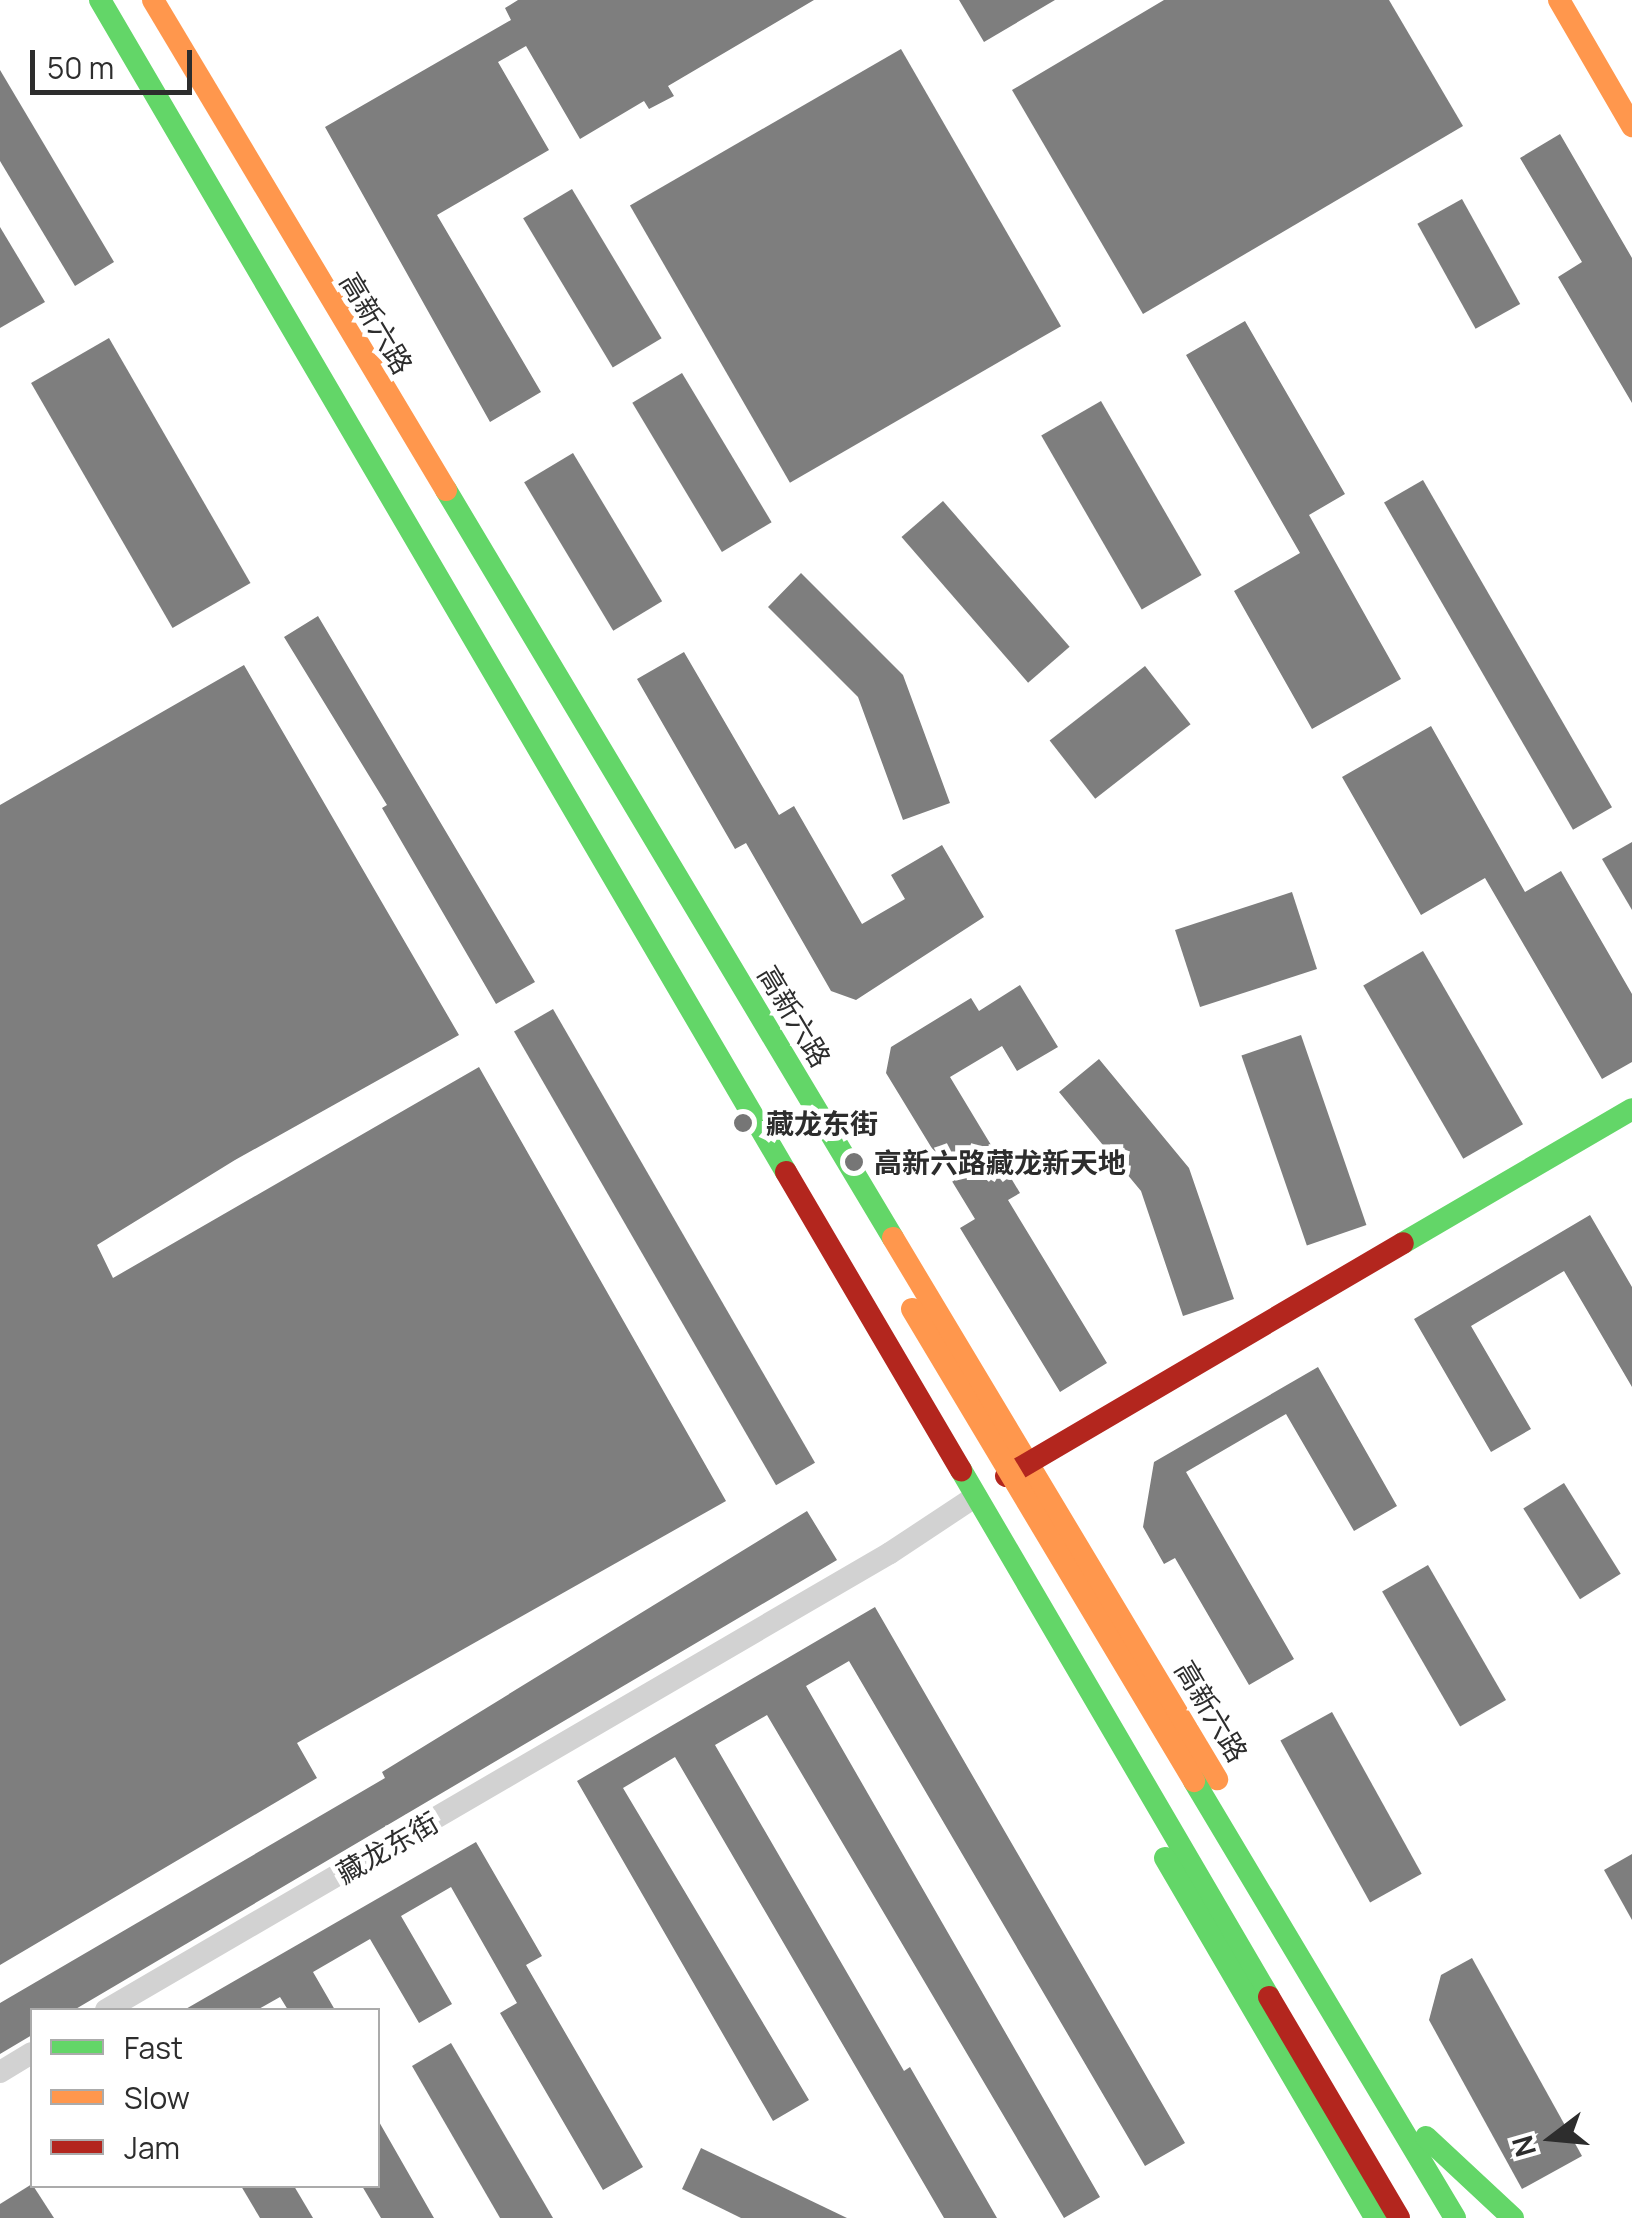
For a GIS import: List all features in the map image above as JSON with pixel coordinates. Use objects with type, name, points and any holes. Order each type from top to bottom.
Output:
[{"type":"main road","points":[[100,0],[1400,2218]]},
{"type":"main road","name":"高新六路","points":[[152,0],[1478,2218]]},
{"type":"main road","points":[[1559,0],[1632,126]]},
{"type":"main road","points":[[976,1496],[1632,1109]]},
{"type":"main road","points":[[912,1309],[1454,2218]]},
{"type":"main road","points":[[1165,1858],[1376,2218]]},
{"type":"main road","points":[[1342,2030],[1460,2175],[1513,2218]]},
{"type":"street","name":"藏龙东街","points":[[109,2008],[890,1553],[976,1496]]},
{"type":"street","points":[[0,2072],[30,2054]]},
{"type":"building","points":[[518,0],[814,0],[668,86],[674,96],[649,109],[644,101],[580,139],[526,46],[498,62],[549,150],[437,215],[541,392],[490,422],[325,127],[511,20],[505,8]]},
{"type":"building","points":[[959,0],[1055,0],[984,42]]},
{"type":"building","points":[[1164,0],[1389,0],[1463,126],[1143,314],[1012,90]]},
{"type":"building","points":[[901,49],[1061,326],[790,483],[630,206]]},
{"type":"building","points":[[0,70],[114,262],[75,286],[0,161]]},
{"type":"building","points":[[1560,134],[1632,258],[1632,403],[1558,277],[1582,262],[1520,158]]},
{"type":"building","points":[[572,189],[662,338],[613,368],[523,218]]},
{"type":"building","points":[[1462,199],[1520,304],[1476,329],[1417,224]]},
{"type":"building","points":[[0,227],[45,302],[0,328]]},
{"type":"building","points":[[1245,321],[1345,494],[1309,515],[1401,679],[1312,729],[1234,591],[1300,553],[1186,355]]},
{"type":"building","points":[[109,338],[251,583],[173,628],[31,383]]},
{"type":"building","points":[[682,373],[772,522],[722,552],[632,403]]},
{"type":"building","points":[[1101,401],[1202,575],[1142,610],[1041,436]]},
{"type":"building","points":[[573,453],[662,601],[613,631],[524,482]]},
{"type":"building","points":[[1423,480],[1612,807],[1573,830],[1384,502]]},
{"type":"building","points":[[943,501],[1070,647],[1028,683],[901,537]]},
{"type":"building","points":[[801,573],[903,675],[950,803],[903,820],[858,697],[768,607]]},
{"type":"building","points":[[318,616],[535,982],[496,1004],[382,808],[387,805],[284,637]]},
{"type":"building","points":[[684,652],[779,815],[794,806],[862,924],[905,899],[891,875],[942,845],[984,917],[856,1000],[831,991],[746,843],[735,849],[637,679]]},
{"type":"building","points":[[244,665],[459,1035],[235,1160],[97,1245],[113,1278],[479,1067],[726,1501],[297,1743],[317,1778],[0,1965],[0,805]]},
{"type":"building","points":[[1145,666],[1191,724],[1095,799],[1050,740]]},
{"type":"building","points":[[1431,726],[1525,892],[1561,871],[1632,994],[1632,1062],[1602,1079],[1485,878],[1421,915],[1342,777]]},
{"type":"building","points":[[1632,842],[1632,910],[1602,859]]},
{"type":"building","points":[[1292,892],[1317,969],[1200,1007],[1175,930]]},
{"type":"building","points":[[1423,951],[1523,1124],[1463,1159],[1363,986]]},
{"type":"building","points":[[1020,985],[1058,1047],[1017,1071],[1002,1046],[950,1077],[1020,1193],[1008,1200],[1107,1363],[1060,1392],[960,1228],[975,1219],[886,1073],[891,1047],[971,998],[979,1011]]},
{"type":"building","points":[[553,1009],[815,1463],[776,1485],[514,1032]]},
{"type":"building","points":[[1301,1035],[1366,1225],[1307,1246],[1241,1056]]},
{"type":"building","points":[[1099,1059],[1189,1168],[1234,1299],[1183,1316],[1141,1191],[1059,1092]]},
{"type":"building","points":[[1590,1215],[1632,1287],[1632,1387],[1564,1271],[1471,1326],[1531,1429],[1491,1452],[1414,1319]]},
{"type":"building","points":[[1318,1367],[1397,1506],[1354,1531],[1286,1414],[1186,1472],[1294,1659],[1249,1685],[1175,1558],[1164,1564],[1143,1527],[1154,1462]]},
{"type":"building","points":[[1564,1483],[1621,1574],[1580,1599],[1523,1508]]},
{"type":"building","points":[[807,1511],[837,1560],[77,2008],[30,2008],[30,2036],[0,2054],[0,2003],[385,1778],[382,1772]]},
{"type":"building","points":[[1428,1565],[1506,1700],[1460,1727],[1382,1592]]},
{"type":"building","points":[[875,1607],[1185,2143],[1145,2166],[849,1661],[806,1686],[1100,2197],[1064,2218],[767,1715],[715,1745],[904,2071],[910,2067],[997,2218],[944,2218],[675,1757],[623,1788],[809,2100],[773,2121],[577,1781]]},
{"type":"building","points":[[1332,1712],[1422,1874],[1370,1902],[1280,1741]]},
{"type":"building","points":[[476,1842],[542,1956],[526,1965],[643,2167],[603,2190],[500,2013],[517,2003],[451,1887],[401,1916],[452,2004],[419,2023],[370,1939],[313,1972],[334,2008],[287,2008],[280,1997],[261,2008],[187,2008]]},
{"type":"building","points":[[1632,1854],[1632,1920],[1604,1870]]},
{"type":"building","points":[[1472,1958],[1582,2156],[1522,2189],[1429,2020],[1441,1975]]},
{"type":"building","points":[[451,2043],[553,2218],[500,2218],[412,2066]]},
{"type":"building","points":[[380,2124],[434,2218],[381,2218],[363,2188],[380,2188]]},
{"type":"building","points":[[701,2148],[847,2218],[741,2218],[682,2189]]},
{"type":"building","points":[[30,2185],[54,2218],[0,2218],[0,2204]]},
{"type":"building","points":[[242,2188],[295,2188],[313,2218],[260,2218]]},
{"type":"traffic: fast","points":[[100,0],[786,1172]]},
{"type":"traffic: fast","points":[[446,490],[893,1238]]},
{"type":"traffic: fast","points":[[1403,1243],[1632,1109]]},
{"type":"traffic: fast","points":[[961,1470],[1269,1997]]},
{"type":"traffic: fast","points":[[1194,1781],[1455,2218]]},
{"type":"traffic: fast","points":[[1165,1858],[1375,2218]]},
{"type":"traffic: fast","points":[[1426,2137],[1513,2218]]},
{"type":"traffic: slow","points":[[153,0],[446,490]]},
{"type":"traffic: slow","points":[[1559,0],[1632,126]]},
{"type":"traffic: slow","points":[[893,1238],[1217,1779]]},
{"type":"traffic: slow","points":[[912,1309],[1194,1781]]},
{"type":"traffic: jam","points":[[786,1172],[961,1470]]},
{"type":"traffic: jam","points":[[1006,1476],[1403,1243]]},
{"type":"traffic: jam","points":[[1269,1997],[1399,2218]]},
{"type":"place","name":"藏龙东街","points":[[743,1123]]},
{"type":"place","name":"高新六路藏龙新天地","points":[[854,1162]]}]
